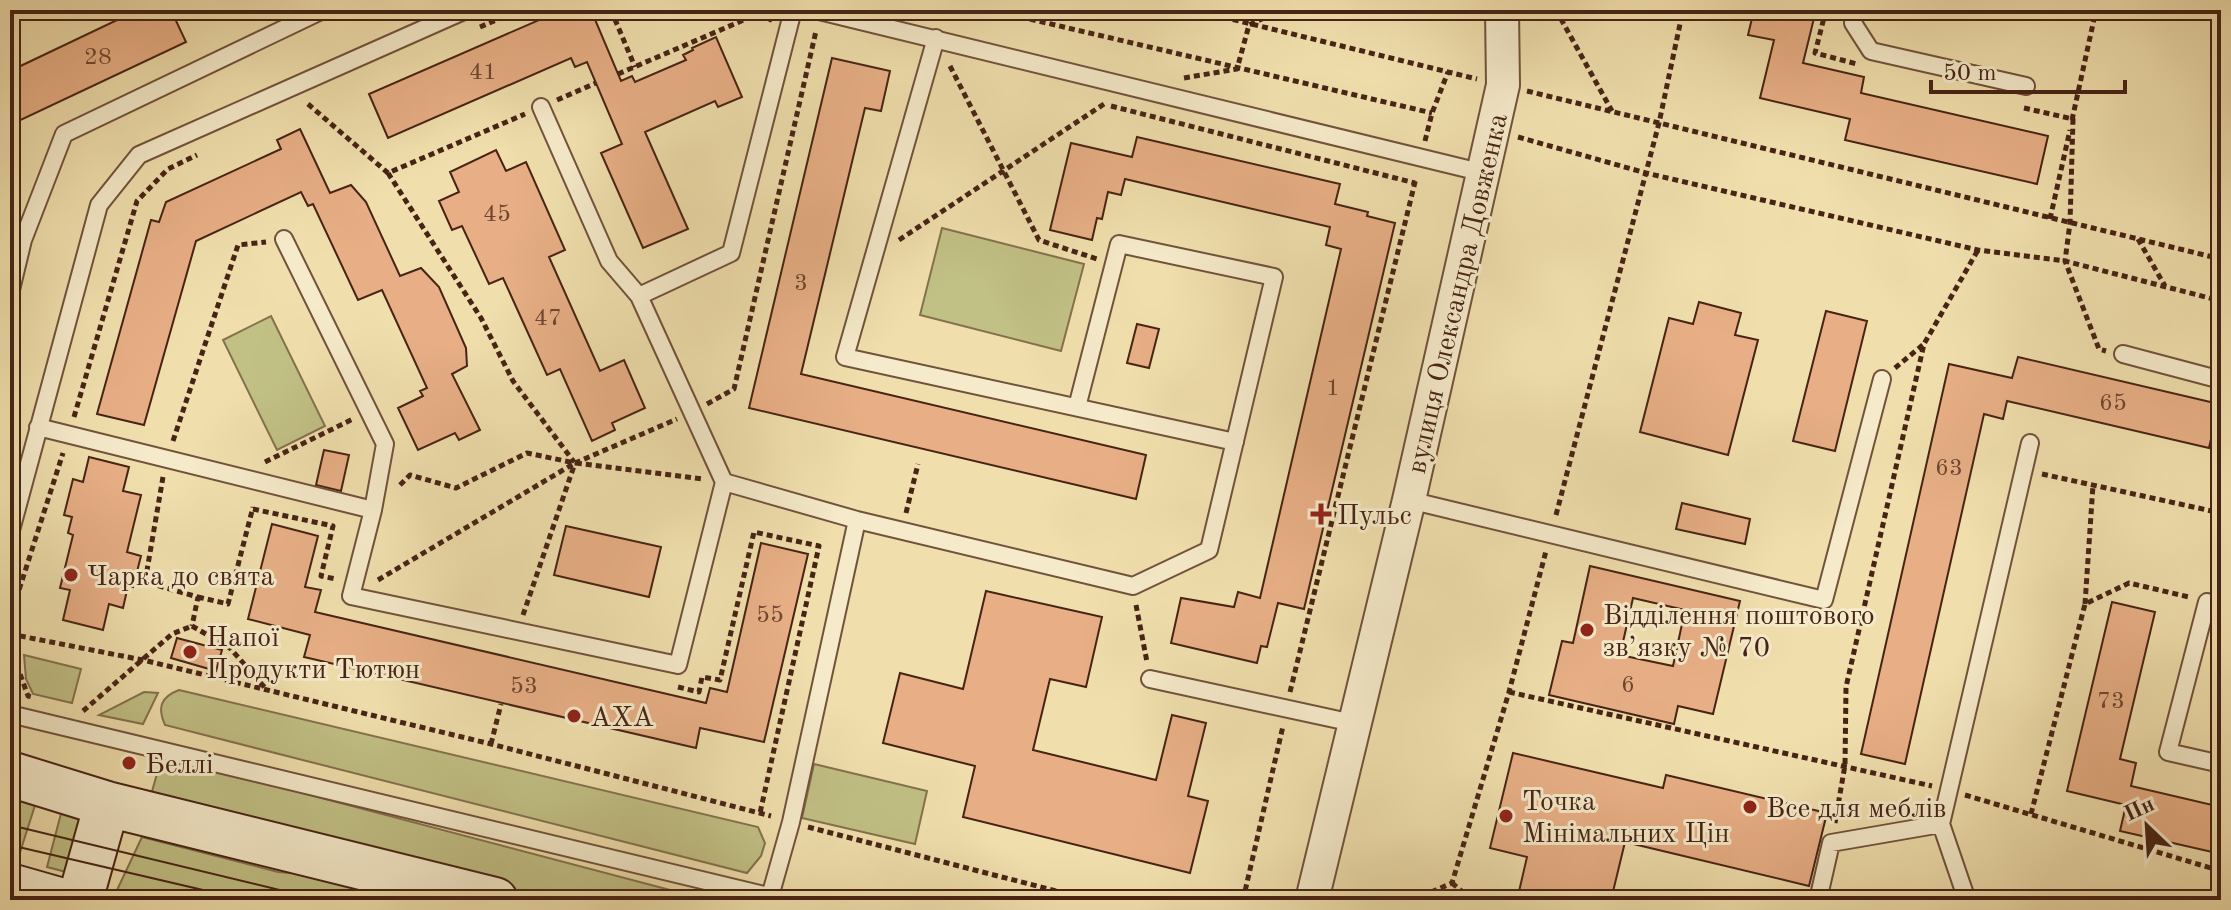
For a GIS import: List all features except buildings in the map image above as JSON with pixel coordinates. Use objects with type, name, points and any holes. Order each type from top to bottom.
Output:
[{"type":"main road","points":[[10,774],[107,804],[495,900]]},
{"type":"main road","points":[[80,900],[107,804]]},
{"type":"main road","points":[[10,886],[59,900]]},
{"type":"street","name":"вулиця Олександра Довженка","points":[[1312,900],[1409,500],[1503,85],[1502,10]]},
{"type":"lane","points":[[10,294],[23,240],[64,134],[323,10]]},
{"type":"lane","points":[[10,534],[99,205],[139,155],[466,10]]},
{"type":"lane","points":[[639,296],[731,253],[793,10]]},
{"type":"lane","points":[[815,10],[1484,173]]},
{"type":"lane","points":[[1856,10],[1853,23],[1871,51],[2026,86]]},
{"type":"lane","points":[[936,38],[845,357],[1235,442]]},
{"type":"lane","points":[[284,239],[385,444],[373,510],[351,596],[678,665],[724,482],[639,296],[609,261],[541,107]]},
{"type":"lane","points":[[724,482],[857,520],[1133,586],[1209,550],[1274,277],[1119,244],[1077,407]]},
{"type":"lane","points":[[2123,354],[2221,380]]},
{"type":"lane","points":[[1409,500],[1824,600],[1882,379]]},
{"type":"lane","points":[[38,427],[373,510]]},
{"type":"lane","points":[[1967,900],[1941,824],[2030,443]]},
{"type":"lane","points":[[10,714],[774,899],[857,520]]},
{"type":"lane","points":[[2207,602],[2168,752],[2221,764]]},
{"type":"lane","points":[[1150,679],[1353,723]]},
{"type":"lane","points":[[1818,900],[1831,843],[1941,824]]},
{"type":"path","points":[[477,29],[519,10]]},
{"type":"path","points":[[611,10],[635,67]]},
{"type":"path","points":[[991,10],[1432,113]]},
{"type":"path","points":[[1194,10],[1487,82]]},
{"type":"path","points":[[1237,69],[1249,25],[1281,10]]},
{"type":"path","points":[[1556,10],[1612,112]]},
{"type":"path","points":[[1413,900],[1452,883],[1509,692],[1551,534],[1659,123],[1683,10]]},
{"type":"path","points":[[1826,10],[1815,53],[1865,67]]},
{"type":"path","points":[[2050,219],[2096,10]]},
{"type":"path","points":[[618,74],[754,16]]},
{"type":"path","points":[[351,596],[575,463],[692,413],[734,389],[816,31]]},
{"type":"path","points":[[965,70],[950,66],[1039,240],[1113,264]]},
{"type":"path","points":[[872,260],[922,223],[1131,86],[1237,69]]},
{"type":"path","points":[[1243,900],[1286,709],[1432,113],[1448,72]]},
{"type":"path","points":[[388,173],[596,83]]},
{"type":"path","points":[[1516,89],[2221,259]]},
{"type":"path","points":[[294,110],[322,97]]},
{"type":"path","points":[[1088,100],[1415,183]]},
{"type":"path","points":[[308,104],[388,173],[481,318],[513,381],[575,463]]},
{"type":"path","points":[[2014,106],[2073,119]]},
{"type":"path","points":[[2073,119],[2070,223],[2065,261],[2099,349],[2123,354]]},
{"type":"path","points":[[1514,136],[1646,173],[1978,250],[2065,261],[2221,301]]},
{"type":"path","points":[[10,618],[70,433],[137,201],[168,169],[210,149]]},
{"type":"path","points":[[259,483],[228,604],[145,582],[167,459],[238,245],[284,239]]},
{"type":"path","points":[[2138,239],[2165,287]]},
{"type":"path","points":[[1831,843],[1845,765],[1846,687],[1924,344],[1978,250]]},
{"type":"path","points":[[1882,379],[1924,344]]},
{"type":"path","points":[[236,477],[369,411]]},
{"type":"path","points":[[373,510],[410,475],[456,488],[527,453],[575,463],[724,482]]},
{"type":"path","points":[[517,632],[575,463]]},
{"type":"path","points":[[901,531],[918,464]]},
{"type":"path","points":[[2023,471],[2221,513]]},
{"type":"path","points":[[2031,814],[2085,604],[2093,484]]},
{"type":"path","points":[[2085,604],[2129,583],[2163,591]]},
{"type":"path","points":[[1133,586],[1150,679]]},
{"type":"path","points":[[192,626],[198,597]]},
{"type":"path","points":[[83,712],[172,634],[192,626]]},
{"type":"path","points":[[192,626],[230,648],[267,691]]},
{"type":"path","points":[[10,634],[143,660],[491,744],[782,819]]},
{"type":"path","points":[[10,646],[28,696]]},
{"type":"path","points":[[1509,692],[1949,790],[2221,871]]},
{"type":"path","points":[[491,744],[501,704]]},
{"type":"path","points":[[804,826],[1091,900]]},
{"type":"path","points":[[1452,883],[1472,900]]},
{"type":"shaded area","points":[[942,228],[1084,264],[1061,351],[920,315]]},
{"type":"shaded area","points":[[271,316],[325,426],[277,450],[223,340]]},
{"type":"shaded area","points":[[24,655],[81,669],[72,703],[33,694],[26,679]]},
{"type":"shaded area","points":[[179,690],[758,827],[765,843],[761,856],[747,873],[165,725],[162,703]]},
{"type":"shaded area","points":[[144,692],[158,693],[143,724],[99,715]]},
{"type":"shaded area","points":[[162,756],[708,900],[553,900],[151,795]]},
{"type":"shaded area","points":[[814,764],[927,791],[915,844],[802,818]]},
{"type":"shaded area","points":[[10,792],[37,799],[17,862],[10,861]]},
{"type":"shaded area","points":[[64,802],[83,808],[66,872],[47,867]]},
{"type":"shaded area","points":[[142,837],[278,872],[347,877],[430,900],[129,900],[117,890]]},
{"type":"tram line","points":[[10,825],[321,900]]},
{"type":"tram line","points":[[10,845],[246,900]]},
{"type":"place","name":"Пульс","points":[[1321,514]]},
{"type":"place","name":"Чарка до свята","points":[[71,575]]},
{"type":"place","name":"Відділення поштового зв’язку № 70","points":[[1587,630]]},
{"type":"place","name":"Напої Продукти Тютюн","points":[[190,652]]},
{"type":"place","name":"AXA","points":[[574,716]]},
{"type":"place","name":"Беллі","points":[[129,763]]},
{"type":"place","name":"Все для меблів","points":[[1750,807]]},
{"type":"place","name":"Точка Мінімальних Цін","points":[[1506,816]]}]
